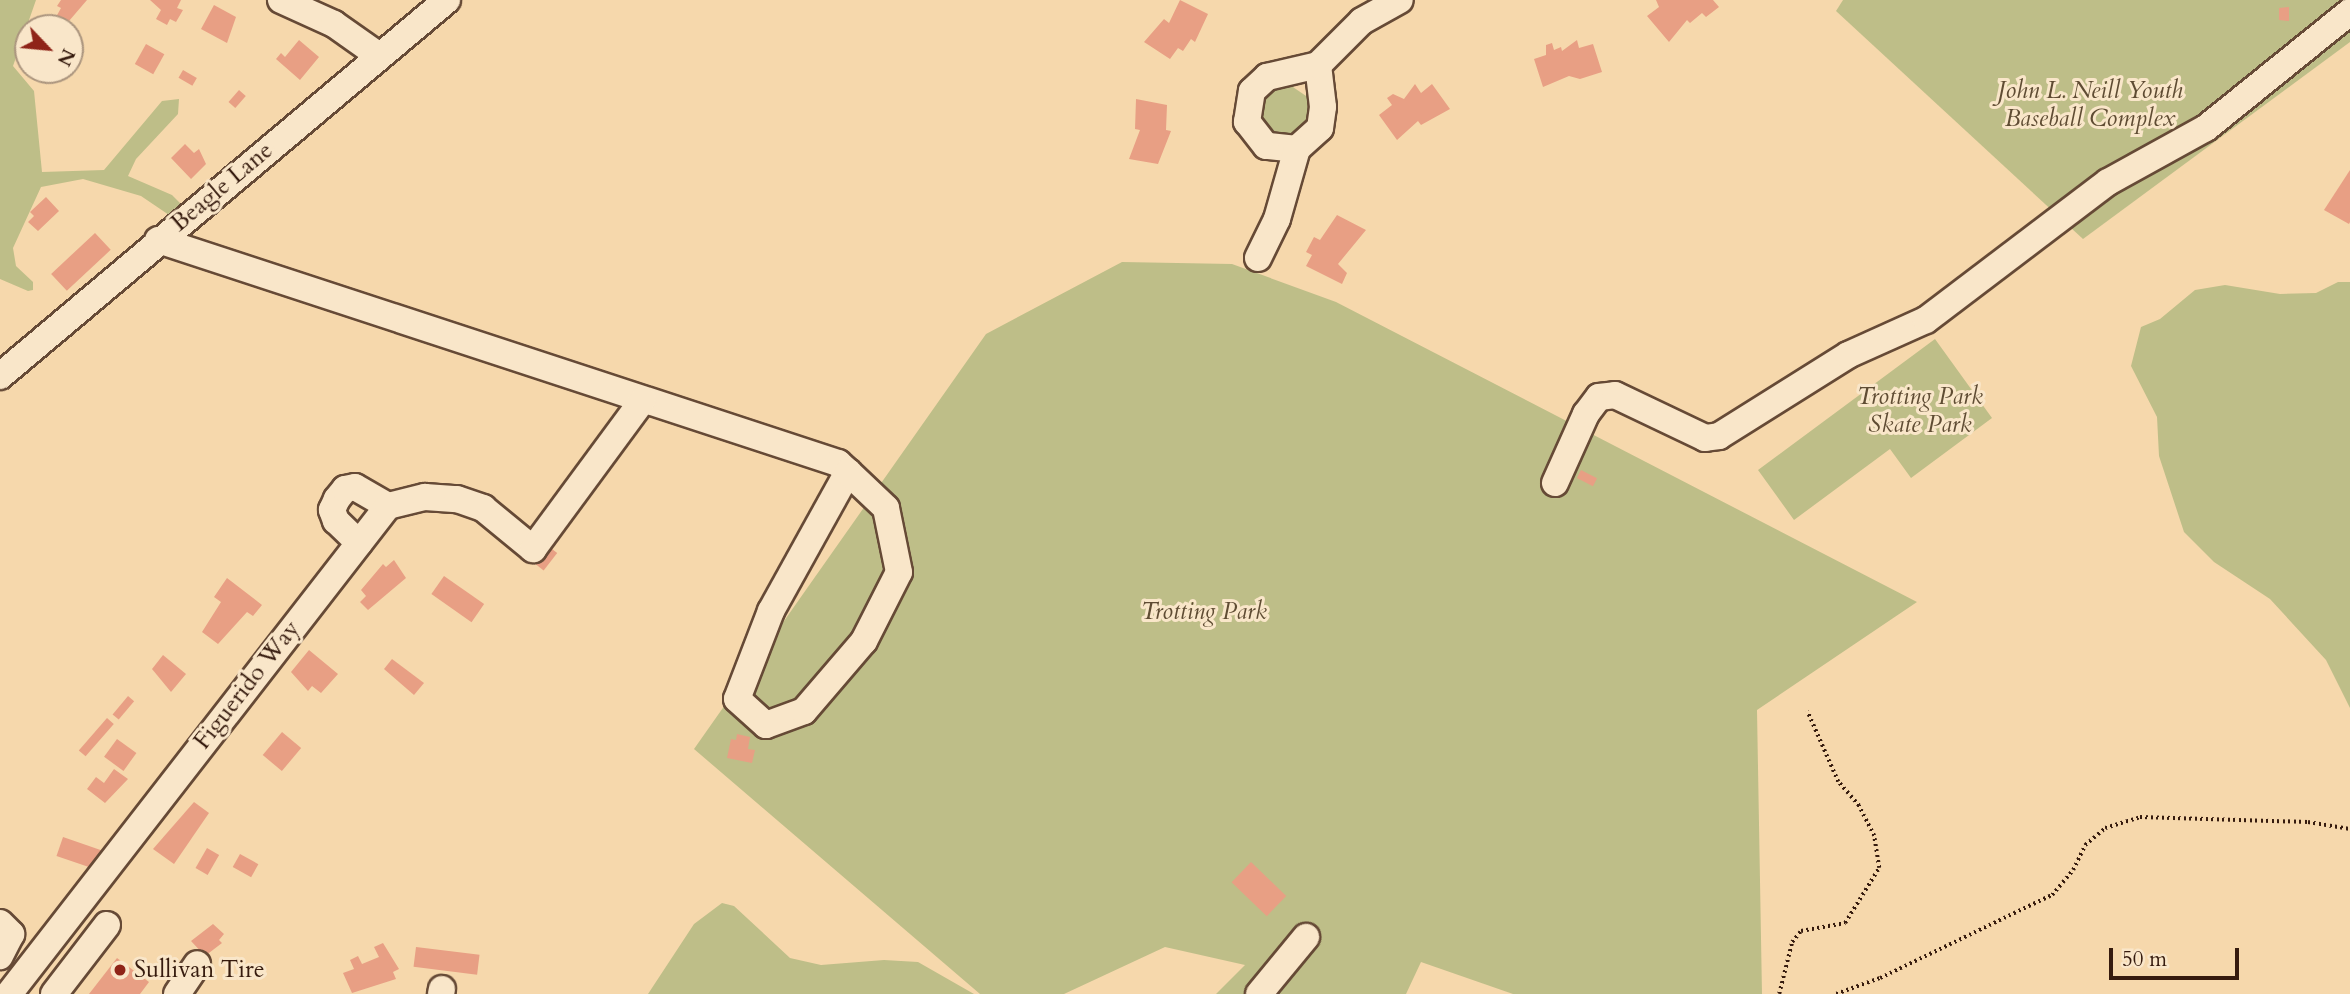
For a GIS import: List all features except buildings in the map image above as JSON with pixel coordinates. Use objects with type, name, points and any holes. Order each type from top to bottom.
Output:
[{"type":"street","points":[[281,0],[334,24],[378,55]]},
{"type":"street","name":"Beagle Lane","points":[[0,376],[158,240],[447,0]]},
{"type":"street","points":[[1318,65],[1323,117],[1314,137],[1297,149],[1276,150],[1257,140],[1247,122],[1247,101],[1267,77],[1318,65],[1354,27],[1401,0]]},
{"type":"street","points":[[1555,483],[1587,414],[1599,397],[1615,395],[1705,438],[1719,436],[1849,355],[1926,320],[2108,183],[2206,128],[2350,12]]},
{"type":"street","points":[[1258,258],[1277,219],[1297,149]]},
{"type":"street","points":[[158,240],[838,463],[848,472],[886,508],[899,572],[864,641],[804,711],[766,725],[737,698],[771,611],[848,472]]},
{"type":"street","points":[[359,543],[336,521],[332,510],[345,489],[355,486],[388,506],[425,497],[457,499],[483,508],[533,549],[643,400]]},
{"type":"street","name":"Figuerido Way","points":[[9,994],[388,506]]},
{"type":"street","points":[[0,923],[11,934],[0,956]]},
{"type":"street","points":[[54,994],[107,925]]},
{"type":"street","points":[[1259,994],[1306,937]]},
{"type":"street","points":[[177,994],[197,964]]},
{"type":"path","points":[[1779,994],[1793,942],[1801,931],[1845,923],[1879,868],[1874,836],[1859,806],[1838,782],[1807,711]]},
{"type":"path","points":[[1836,994],[1880,978],[2052,895],[2073,870],[2085,845],[2105,828],[2140,817],[2308,822],[2350,829]]},
{"type":"green space","points":[[0,0],[36,0],[31,14],[14,14],[13,66],[14,84],[28,84],[34,91],[42,172],[104,170],[162,101],[179,99],[178,114],[136,159],[128,176],[172,195],[184,207],[172,217],[141,196],[83,179],[41,187],[13,248],[16,266],[33,282],[33,290],[28,291],[0,279]]},
{"type":"green space","name":"John L. Neill Youth Baseball Complex","points":[[1843,0],[2350,0],[2350,42],[2083,239],[1836,11]]},
{"type":"green space","points":[[1287,83],[1309,98],[1313,116],[1297,138],[1261,131],[1256,103],[1268,88]]},
{"type":"green space","name":"Trotting Park","points":[[1122,262],[1232,264],[1336,302],[1917,602],[1757,710],[1762,994],[1513,994],[1421,962],[1406,994],[1216,994],[1245,965],[1165,947],[1064,994],[980,994],[694,749],[986,334]]},
{"type":"green space","points":[[2338,282],[2350,282],[2350,708],[2326,660],[2270,599],[2214,562],[2184,532],[2159,456],[2157,417],[2131,366],[2141,327],[2160,319],[2195,290],[2225,285],[2280,294],[2316,293]]},
{"type":"green space","name":"Trotting Park Skate Park","points":[[1935,339],[1992,418],[1911,478],[1890,449],[1794,520],[1758,470]]},
{"type":"green space","points":[[722,903],[734,906],[790,958],[821,965],[884,960],[918,962],[974,994],[648,994],[694,924]]},
{"type":"place","name":"Sullivan Tire","points":[[120,970]]}]
